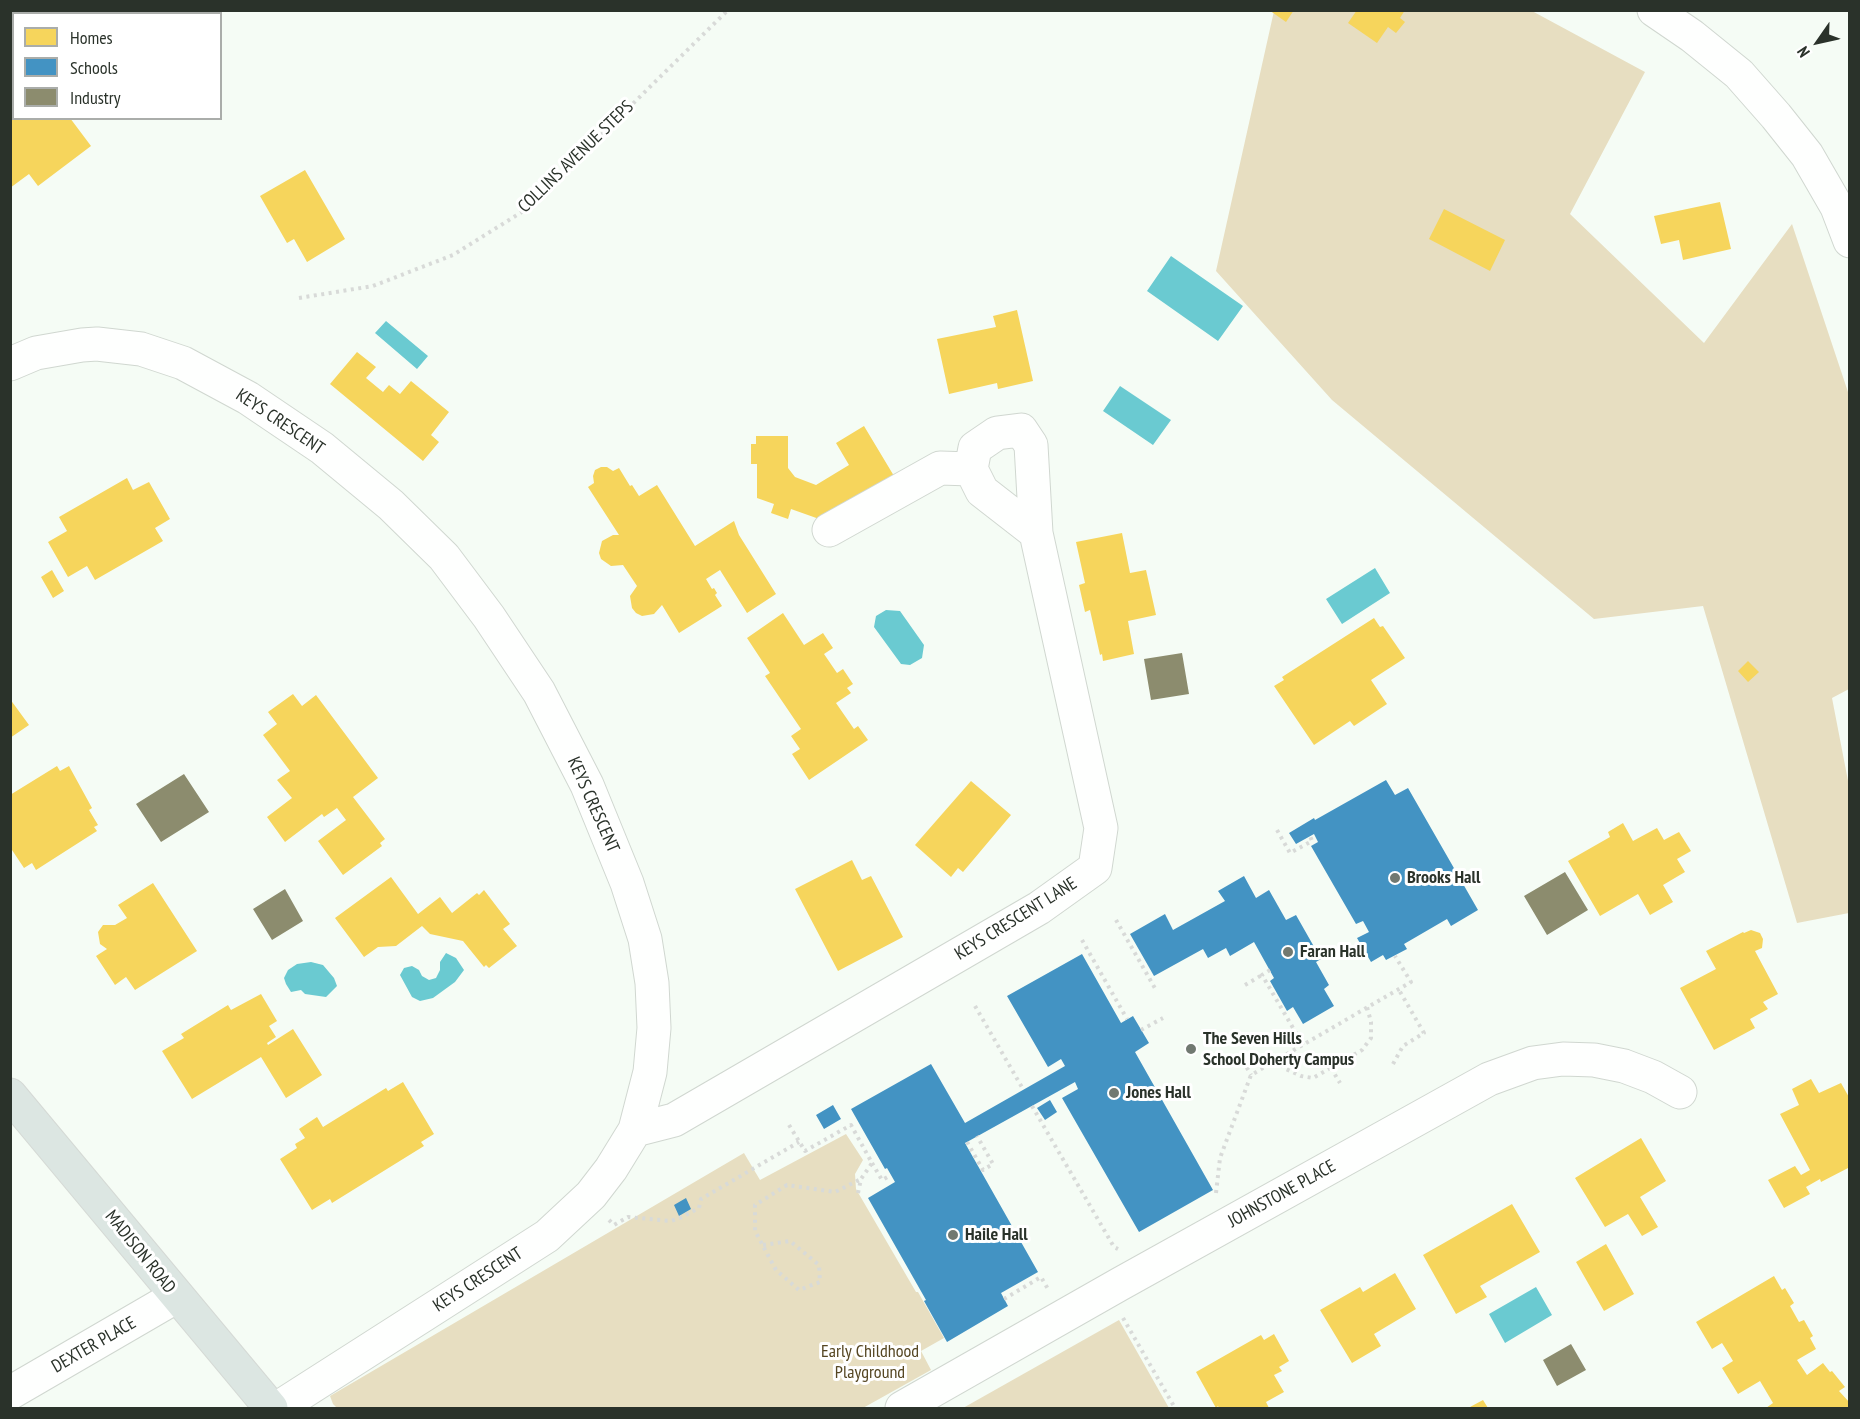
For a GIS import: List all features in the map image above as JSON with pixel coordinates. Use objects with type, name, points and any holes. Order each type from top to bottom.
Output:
[{"type":"main road","name":"MADISON ROAD","points":[[10,1095],[271,1408]]},
{"type":"street","points":[[1654,11],[1692,36],[1739,74],[1776,116],[1807,155],[1837,207],[1850,240]]},
{"type":"street","name":"KEYS CRESCENT","points":[[10,364],[36,353],[97,344],[141,349],[183,363],[248,398],[322,448],[391,505],[444,557],[489,617],[539,692],[587,785],[627,883],[645,939],[652,983],[654,1028],[650,1072],[635,1130],[611,1169],[591,1195],[547,1236],[278,1408]]},
{"type":"street","name":"KEYS CRESCENT LANE","points":[[635,1130],[675,1120],[1039,908],[1095,868],[1101,828],[1036,533],[1031,445],[1021,430],[997,433],[975,448],[971,469]]},
{"type":"street","points":[[829,530],[940,468],[971,469],[982,491],[1036,533]]},
{"type":"street","name":"JOHNSTONE PLACE","points":[[902,1408],[1130,1278],[1489,1079],[1533,1063],[1563,1059],[1594,1060],[1624,1066],[1653,1077],[1680,1092]]},
{"type":"street","name":"DEXTER PLACE","points":[[10,1394],[177,1296]]},
{"type":"path","name":"COLLINS AVENUE STEPS","points":[[299,298],[373,286],[453,255],[525,210],[728,10]]},
{"type":"path","points":[[1277,830],[1290,853],[1312,841],[1310,836]]},
{"type":"path","points":[[1116,920],[1156,990]]},
{"type":"path","points":[[1082,939],[1127,1019]]},
{"type":"path","points":[[1215,1197],[1220,1158],[1251,1075],[1411,982],[1395,956]]},
{"type":"path","points":[[1245,985],[1270,970]]},
{"type":"path","points":[[1262,975],[1303,1045]]},
{"type":"path","points":[[1393,1064],[1403,1046],[1424,1033],[1399,990]]},
{"type":"path","points":[[975,1006],[1023,1089]]},
{"type":"path","points":[[1275,1060],[1301,1076],[1313,1078],[1331,1068],[1362,1050],[1371,1038],[1368,1007]]},
{"type":"path","points":[[1141,1030],[1163,1018]]},
{"type":"path","points":[[1243,1060],[1251,1075]]},
{"type":"path","points":[[1331,1068],[1340,1083]]},
{"type":"path","points":[[1032,1106],[1114,1247],[1120,1251]]},
{"type":"path","points":[[789,1125],[805,1151],[851,1125],[882,1180],[891,1175]]},
{"type":"path","points":[[967,1142],[983,1170],[993,1164],[977,1136]]},
{"type":"path","points":[[614,1225],[628,1217],[670,1221],[682,1217],[699,1208],[701,1199],[799,1142]]},
{"type":"path","points":[[858,1193],[861,1179],[872,1162]]},
{"type":"path","points":[[763,1245],[790,1241],[819,1265],[820,1282],[799,1290],[776,1270],[755,1231],[755,1205],[787,1185],[835,1192],[861,1179]]},
{"type":"path","points":[[1004,1299],[1041,1277],[1049,1291]]},
{"type":"path","points":[[1126,1324],[1175,1408]]},
{"type":"green space","points":[[1274,11],[1532,11],[1645,72],[1570,214],[1704,343],[1792,224],[1849,395],[1849,689],[1832,698],[1849,786],[1849,913],[1797,923],[1703,606],[1594,619],[1332,400],[1216,271]]},
{"type":"green space","name":"Early Childhood Playground","points":[[846,1134],[863,1160],[855,1174],[856,1189],[944,1338],[921,1351],[931,1370],[863,1408],[337,1408],[333,1404],[330,1396],[744,1153],[760,1180]]},
{"type":"green space","points":[[1119,1320],[1169,1408],[963,1408]]},
{"type":"water","points":[[1171,256],[1243,306],[1218,341],[1147,291]]},
{"type":"water","points":[[386,321],[428,356],[417,369],[375,333]]},
{"type":"water","points":[[1120,386],[1171,420],[1153,445],[1103,411]]},
{"type":"water","points":[[1375,568],[1390,593],[1342,624],[1326,599]]},
{"type":"water","points":[[886,610],[900,611],[924,645],[922,658],[910,665],[901,664],[874,627],[876,616]]},
{"type":"water","points":[[446,953],[456,958],[464,970],[455,982],[433,998],[420,1001],[412,997],[400,975],[404,968],[412,966],[429,980],[436,978],[440,970],[440,962]]},
{"type":"water","points":[[311,962],[323,965],[334,978],[337,986],[326,997],[305,994],[301,990],[291,992],[286,984],[284,978],[288,970],[297,964]]},
{"type":"water","points":[[1536,1287],[1552,1315],[1505,1343],[1489,1314]]},
{"type":"building: Homes","points":[[1269,10],[1294,10],[1286,22]]},
{"type":"building: Homes","points":[[1357,10],[1405,10],[1400,18],[1405,22],[1396,33],[1388,27],[1377,43],[1348,23]]},
{"type":"building: Homes","points":[[10,46],[12,48],[12,120],[72,120],[91,146],[38,186],[29,174],[10,188]]},
{"type":"building: Homes","points":[[305,170],[345,239],[307,262],[294,239],[287,243],[260,196]]},
{"type":"building: Homes","points":[[1720,202],[1731,249],[1683,260],[1679,240],[1661,244],[1654,216]]},
{"type":"building: Homes","points":[[1444,209],[1505,240],[1490,271],[1429,239]]},
{"type":"building: Homes","points":[[1017,310],[1033,381],[998,389],[997,383],[949,394],[937,339],[996,327],[993,316]]},
{"type":"building: Homes","points":[[357,352],[376,367],[366,378],[383,392],[389,385],[400,394],[411,381],[449,412],[431,435],[439,442],[423,461],[330,384]]},
{"type":"building: Homes","points":[[864,426],[897,481],[822,520],[791,509],[788,519],[771,513],[774,504],[757,498],[757,464],[751,464],[751,444],[756,444],[756,436],[788,436],[788,468],[795,477],[816,485],[849,465],[836,443]]},
{"type":"building: Homes","points":[[607,467],[613,471],[619,468],[639,496],[657,485],[695,546],[734,521],[739,535],[776,594],[747,613],[720,570],[706,579],[717,593],[715,595],[722,606],[679,633],[662,605],[654,614],[642,616],[636,613],[632,608],[630,596],[637,586],[623,565],[611,566],[601,559],[599,553],[602,541],[613,535],[619,535],[588,487],[594,483],[595,470]]},
{"type":"building: Homes","points":[[127,478],[133,490],[149,482],[170,519],[155,528],[163,541],[95,580],[87,566],[68,577],[48,542],[67,531],[59,517]]},
{"type":"building: Homes","points":[[1122,533],[1130,573],[1146,570],[1156,615],[1128,621],[1134,654],[1103,661],[1090,610],[1085,612],[1079,585],[1085,583],[1076,542]]},
{"type":"building: Homes","points":[[52,570],[64,591],[53,598],[41,577]]},
{"type":"building: Homes","points":[[783,613],[804,645],[823,633],[833,648],[824,654],[837,673],[843,669],[853,684],[847,688],[851,693],[836,703],[854,729],[858,726],[868,740],[809,780],[792,754],[800,749],[791,736],[801,729],[765,676],[770,673],[747,638]]},
{"type":"building: Homes","points":[[1374,618],[1380,627],[1383,626],[1405,658],[1371,680],[1387,704],[1354,726],[1350,721],[1314,745],[1274,686],[1284,680],[1282,677]]},
{"type":"building: Homes","points":[[1748,661],[1759,672],[1748,682],[1738,671]]},
{"type":"building: Homes","points":[[293,694],[302,706],[316,695],[378,778],[353,797],[385,839],[380,843],[382,846],[343,875],[318,841],[346,820],[337,808],[324,817],[322,814],[285,842],[267,817],[292,798],[277,780],[290,771],[263,735],[277,724],[268,712]]},
{"type":"building: Homes","points":[[10,699],[29,725],[10,738]]},
{"type":"building: Homes","points":[[57,766],[60,771],[69,766],[92,808],[89,810],[98,825],[94,827],[97,831],[36,870],[32,863],[24,868],[10,847],[10,795]]},
{"type":"building: Homes","points":[[971,781],[1011,815],[963,872],[958,868],[951,877],[915,845]]},
{"type":"building: Homes","points":[[1623,823],[1633,841],[1657,828],[1664,840],[1679,832],[1691,851],[1677,859],[1685,872],[1663,885],[1673,902],[1650,915],[1638,894],[1600,916],[1568,861],[1610,837],[1608,832]]},
{"type":"building: Homes","points":[[852,860],[862,880],[871,876],[903,937],[838,971],[795,889]]},
{"type":"building: Homes","points":[[391,877],[418,914],[440,897],[452,913],[484,890],[510,924],[503,929],[517,946],[489,968],[486,965],[484,967],[463,941],[430,934],[422,926],[396,946],[378,947],[364,957],[335,918]]},
{"type":"building: Homes","points":[[153,883],[197,951],[135,990],[126,977],[115,985],[96,956],[107,949],[100,944],[98,932],[103,925],[115,925],[127,918],[118,905]]},
{"type":"building: Homes","points":[[1751,930],[1760,933],[1763,939],[1762,948],[1755,951],[1778,994],[1763,1002],[1768,1009],[1750,1019],[1755,1028],[1714,1050],[1680,988],[1716,969],[1706,951]]},
{"type":"building: Homes","points":[[261,994],[277,1021],[269,1026],[276,1037],[267,1043],[268,1045],[293,1029],[322,1075],[286,1098],[261,1057],[192,1099],[162,1051],[184,1038],[181,1034],[228,1005],[231,1010]]},
{"type":"building: Homes","points":[[1811,1079],[1819,1093],[1841,1083],[1850,1099],[1850,1167],[1806,1187],[1810,1194],[1784,1208],[1768,1180],[1795,1166],[1801,1175],[1810,1170],[1780,1114],[1799,1105],[1792,1089]]},
{"type":"building: Homes","points":[[403,1082],[434,1134],[421,1142],[424,1146],[332,1203],[330,1199],[312,1210],[280,1159],[297,1148],[295,1144],[305,1138],[299,1129],[317,1117],[323,1127],[386,1088],[388,1091]]},
{"type":"building: Homes","points":[[1641,1138],[1666,1181],[1640,1197],[1658,1227],[1642,1236],[1628,1214],[1605,1227],[1575,1178]]},
{"type":"building: Homes","points":[[1512,1204],[1540,1252],[1480,1286],[1487,1297],[1456,1314],[1423,1255]]},
{"type":"building: Homes","points":[[1606,1244],[1634,1294],[1604,1311],[1576,1262]]},
{"type":"building: Homes","points":[[1395,1273],[1416,1309],[1374,1334],[1381,1346],[1352,1363],[1320,1310],[1360,1287],[1363,1292]]},
{"type":"building: Homes","points":[[1774,1276],[1782,1290],[1785,1288],[1794,1303],[1790,1306],[1799,1322],[1804,1320],[1813,1336],[1810,1338],[1816,1349],[1797,1360],[1807,1375],[1823,1363],[1830,1372],[1832,1371],[1845,1387],[1839,1391],[1850,1403],[1850,1408],[1766,1408],[1773,1403],[1760,1381],[1738,1394],[1722,1368],[1733,1361],[1722,1343],[1712,1349],[1696,1322]]},
{"type":"building: Homes","points":[[1274,1334],[1289,1361],[1279,1367],[1282,1371],[1274,1375],[1284,1392],[1266,1402],[1269,1408],[1219,1408],[1218,1406],[1216,1408],[1196,1372],[1261,1335],[1264,1340]]},
{"type":"building: Homes","points":[[1483,1400],[1488,1408],[1470,1407]]},
{"type":"building: Schools","name":"Brooks Hall","points":[[1386,780],[1395,795],[1408,788],[1478,910],[1451,926],[1447,919],[1404,944],[1407,949],[1386,960],[1383,955],[1371,962],[1357,938],[1369,932],[1363,921],[1356,924],[1311,846],[1318,842],[1314,834],[1296,844],[1289,833]]},
{"type":"building: Schools","name":"Faran Hall","points":[[1244,876],[1256,898],[1269,890],[1286,920],[1296,915],[1321,959],[1316,962],[1329,985],[1324,989],[1334,1006],[1303,1024],[1293,1007],[1287,1011],[1270,981],[1274,978],[1254,942],[1230,956],[1226,948],[1208,958],[1203,949],[1154,976],[1130,934],[1165,914],[1173,930],[1225,901],[1218,891]]},
{"type":"building: Schools","points":[[1082,954],[1121,1023],[1133,1016],[1149,1043],[1135,1052],[1213,1190],[1139,1232],[1062,1098],[1078,1089],[1075,1082],[965,1143],[1038,1272],[1001,1293],[1008,1306],[947,1342],[868,1198],[895,1182],[887,1168],[885,1169],[851,1109],[931,1064],[965,1123],[1065,1066],[1061,1059],[1048,1067],[1007,996]]},
{"type":"building: Schools","points":[[1050,1100],[1057,1112],[1045,1120],[1037,1108]]},
{"type":"building: Schools","points":[[833,1105],[841,1119],[824,1129],[816,1115]]},
{"type":"building: Schools","points":[[686,1198],[691,1209],[679,1216],[674,1205]]},
{"type":"building: Industry","points":[[1182,653],[1189,694],[1151,700],[1144,659]]},
{"type":"building: Industry","points":[[184,774],[209,812],[161,842],[136,804]]},
{"type":"building: Industry","points":[[1565,872],[1588,910],[1547,935],[1524,896]]},
{"type":"building: Industry","points":[[285,889],[303,921],[272,940],[253,909]]},
{"type":"building: Industry","points":[[1571,1344],[1586,1370],[1557,1386],[1543,1360]]},
{"type":"place","name":"Brooks Hall","points":[[1395,878]]},
{"type":"place","name":"Faran Hall","points":[[1288,952]]},
{"type":"place","name":"The Seven Hills School Doherty Campus","points":[[1191,1049]]},
{"type":"place","name":"Jones Hall","points":[[1114,1093]]},
{"type":"place","name":"Haile Hall","points":[[953,1235]]}]
